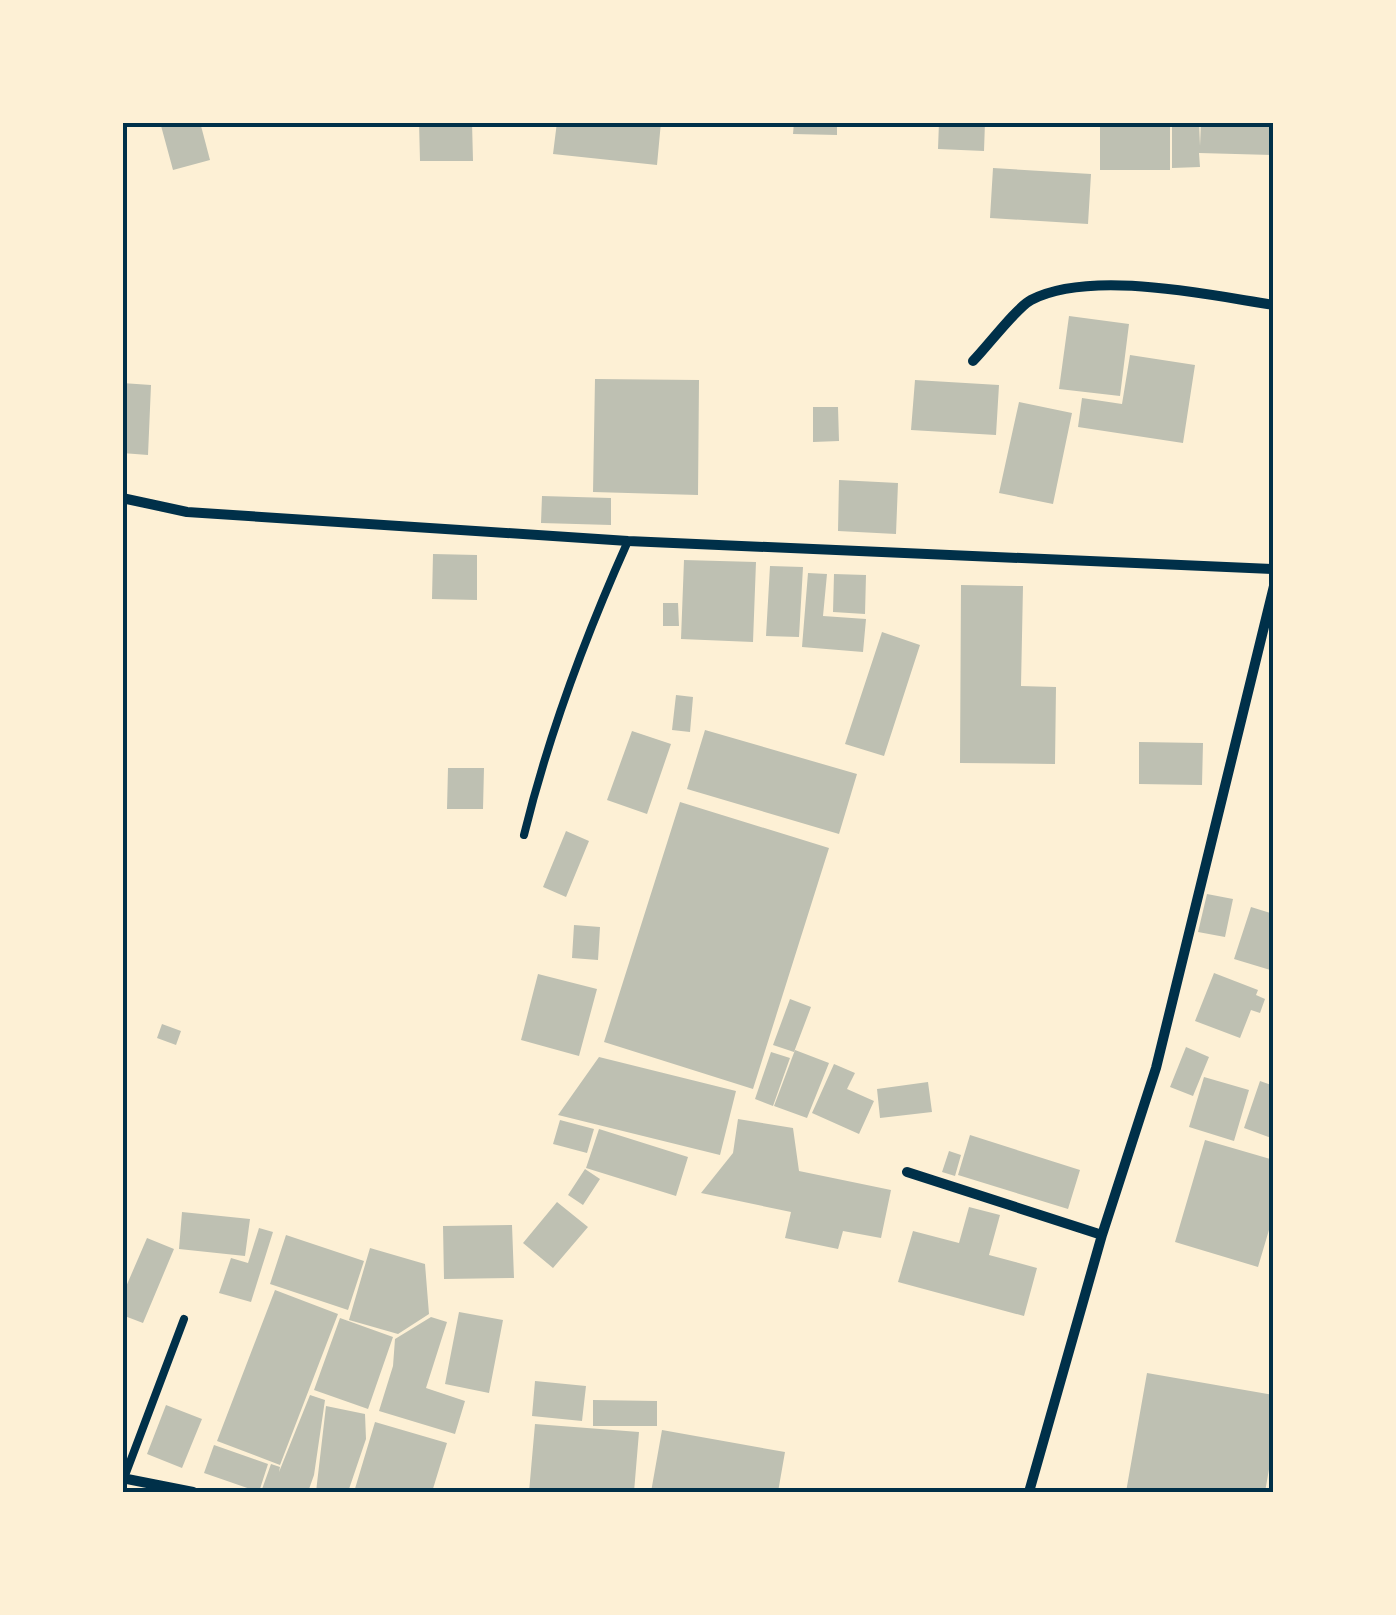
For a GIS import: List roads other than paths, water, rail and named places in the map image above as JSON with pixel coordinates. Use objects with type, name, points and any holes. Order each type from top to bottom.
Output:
[{"type":"street","points":[[973,361],[1030,301],[1086,285],[1182,290],[1274,305]]},
{"type":"street","points":[[122,498],[187,512],[628,541],[1274,569]]},
{"type":"street","points":[[1029,1492],[1102,1235],[1156,1068],[1274,586]]},
{"type":"street","points":[[907,1172],[1102,1235]]},
{"type":"street","points":[[124,1478],[193,1492]]},
{"type":"lane","points":[[524,836],[559,710],[588,631],[628,541]]},
{"type":"lane","points":[[124,1478],[184,1319]]}]
